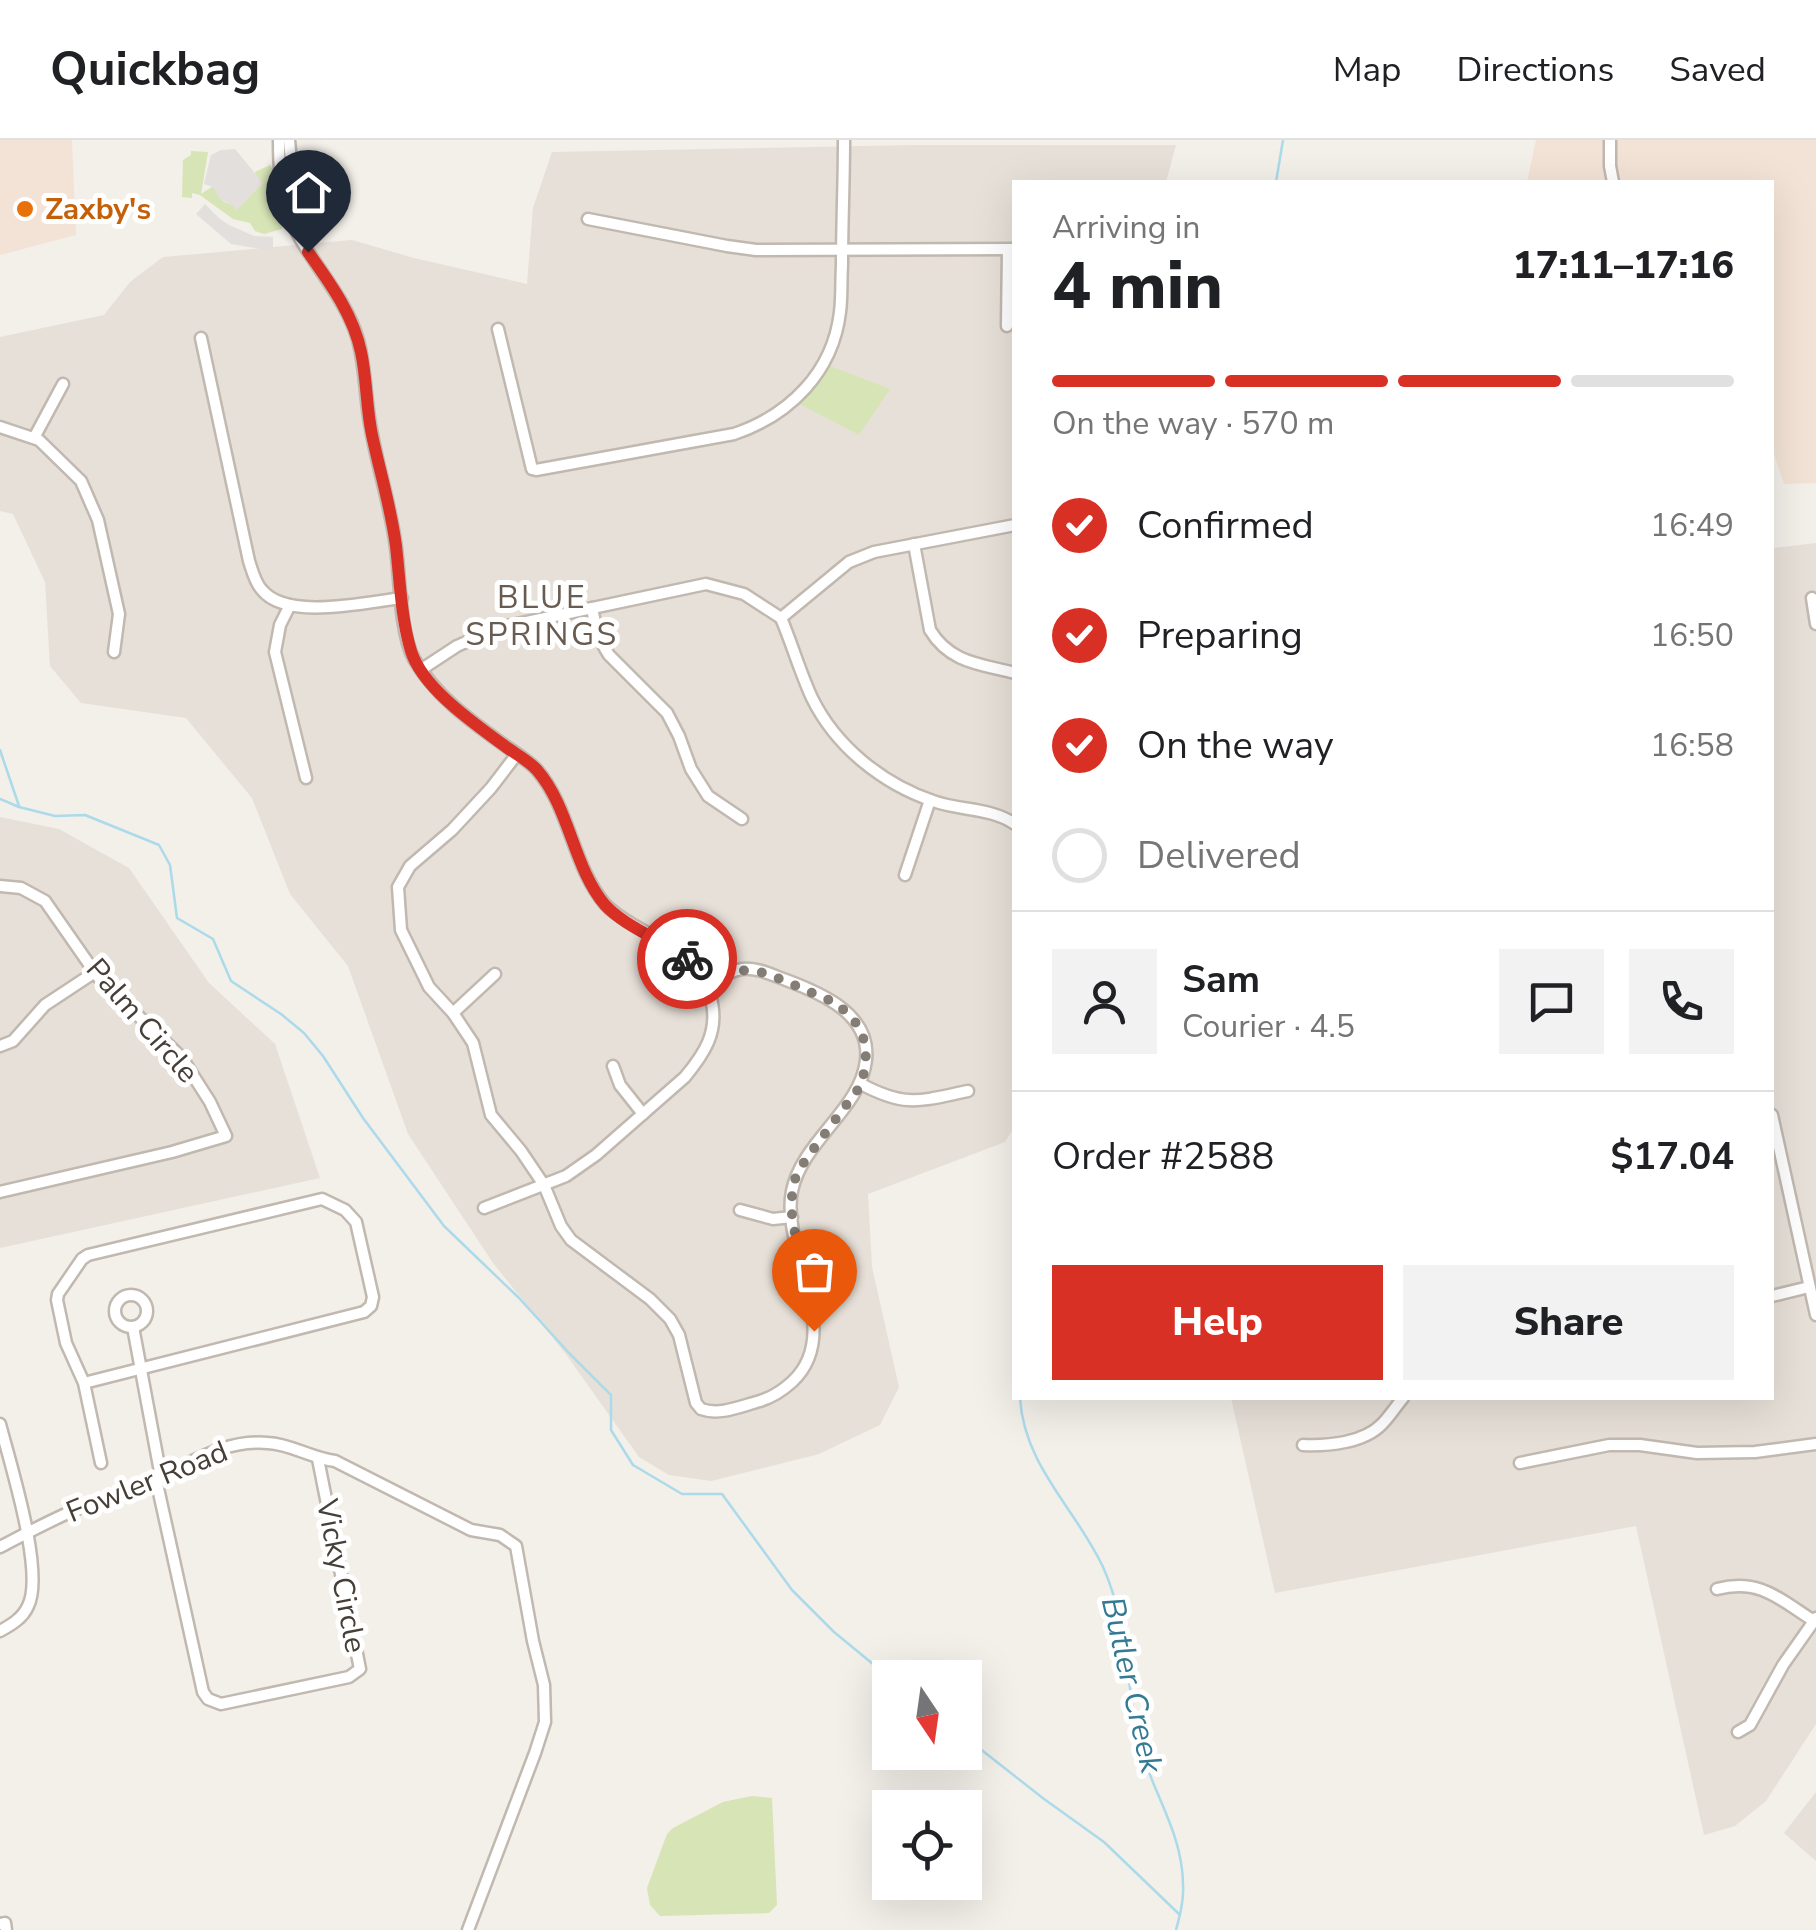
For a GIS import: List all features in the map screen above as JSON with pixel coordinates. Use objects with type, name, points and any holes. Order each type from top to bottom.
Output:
[{"type":"street","points":[[279,140],[287,210],[308,252],[340,299],[358,338],[371,433],[386,490],[413,656],[440,694],[536,768],[558,802],[590,882],[606,906],[690,962],[707,984],[715,1019],[706,1050],[686,1077],[596,1155],[566,1176],[484,1208]]},
{"type":"street","points":[[289,140],[298,230]]},
{"type":"street","points":[[498,329],[532,469],[734,434],[778,414],[816,376],[831,349],[840,315],[844,140]]},
{"type":"street","points":[[1610,140],[1613,180]]},
{"type":"street","points":[[588,219],[756,250],[1011,250],[1007,326]]},
{"type":"street","points":[[201,338],[249,561],[260,590],[280,604],[319,608],[402,598]]},
{"type":"street","points":[[34,438],[63,384]]},
{"type":"street","points":[[0,427],[38,440],[82,481],[98,520],[118,614],[114,652]]},
{"type":"street","points":[[781,618],[849,562],[874,552],[1012,526]]},
{"type":"street","points":[[914,544],[930,630],[936,641],[960,658],[1012,671]]},
{"type":"street","points":[[422,670],[457,646],[498,628],[706,584],[744,594],[781,618],[813,699],[868,767],[930,800],[993,813],[1012,822]]},
{"type":"street","points":[[1812,598],[1816,624]]},
{"type":"street","points":[[290,604],[280,624],[275,652],[306,778]]},
{"type":"street","points":[[592,608],[602,644],[668,713],[691,769],[708,796],[742,818]]},
{"type":"street","points":[[517,754],[452,830],[410,866],[398,888],[401,930],[429,986],[473,1043],[491,1115],[544,1186],[561,1226],[571,1240],[650,1299],[670,1319],[679,1336],[693,1396],[698,1407],[707,1412],[771,1398],[796,1379],[810,1354],[812,1318],[791,1202],[796,1176],[806,1159],[862,1084],[866,1059],[864,1040],[856,1023],[838,1004],[796,984],[754,970],[729,973],[707,984]]},
{"type":"street","points":[[905,875],[930,800]]},
{"type":"street","name":"Palm Circle","points":[[0,886],[21,888],[45,902],[94,972],[182,1058],[226,1136],[0,1192]]},
{"type":"street","points":[[0,1046],[12,1041],[45,1005],[94,972]]},
{"type":"street","points":[[453,1013],[495,974]]},
{"type":"street","points":[[612,1066],[620,1085],[643,1114]]},
{"type":"street","points":[[862,1084],[894,1099],[914,1102],[968,1091]]},
{"type":"street","points":[[1777,1155],[1816,1315]]},
{"type":"street","points":[[84,1383],[364,1312],[372,1306],[374,1297],[352,1215],[322,1199],[88,1254],[82,1259],[57,1300],[66,1344],[84,1383],[101,1463]]},
{"type":"street","points":[[740,1210],[773,1220],[792,1217]]},
{"type":"street","points":[[1774,1296],[1809,1287]]},
{"type":"street","points":[[133,1327],[158,1478]]},
{"type":"street","points":[[1304,1446],[1347,1441],[1372,1432],[1382,1426],[1402,1400]]},
{"type":"street","points":[[0,1424],[34,1566],[28,1609],[0,1631]]},
{"type":"street","name":"Fowler Road","points":[[0,1547],[73,1510],[230,1445],[266,1442],[335,1461],[471,1530],[500,1535],[516,1546],[544,1686],[545,1722],[468,1930]]},
{"type":"street","points":[[1520,1463],[1609,1444],[1697,1453],[1754,1452],[1816,1444]]},
{"type":"street","name":"Vicky Circle","points":[[158,1478],[203,1692],[208,1700],[222,1704],[348,1678],[360,1669],[318,1458]]},
{"type":"street","points":[[1717,1589],[1737,1584],[1759,1587],[1815,1620],[1750,1725],[1738,1732]]},
{"type":"street","points":[[0,1924],[5,1923],[6,1930]]},
{"type":"shaded area","points":[[0,140],[72,140],[76,235],[0,255]]},
{"type":"shaded area","points":[[1536,140],[1816,140],[1816,483],[1784,484],[1774,454],[1774,180],[1527,180]]},
{"type":"shaded area","points":[[1176,145],[1167,180],[1012,180],[1012,1131],[1005,1142],[868,1194],[872,1267],[899,1387],[880,1425],[819,1454],[711,1481],[669,1475],[639,1457],[565,1353],[493,1263],[408,1134],[348,966],[290,894],[252,798],[186,718],[81,703],[50,666],[45,582],[13,514],[0,511],[0,337],[104,315],[130,282],[163,257],[352,240],[527,284],[533,208],[552,152]]},
{"type":"shaded area","points":[[235,149],[263,183],[237,210],[220,199],[213,187],[204,184],[211,155]]},
{"type":"shaded area","points":[[205,204],[229,225],[254,236],[273,237],[273,251],[231,244],[196,214]]},
{"type":"shaded area","points":[[1816,543],[1816,1724],[1766,1801],[1735,1826],[1704,1835],[1636,1526],[1275,1593],[1231,1400],[1774,1400],[1774,548]]},
{"type":"shaded area","points":[[0,817],[59,829],[129,868],[209,983],[275,1044],[320,1178],[0,1248]]},
{"type":"shaded area","points":[[1816,1792],[1816,1861],[1784,1833]]},
{"type":"green space","points":[[191,151],[208,152],[201,194],[213,186],[221,199],[230,204],[256,176],[255,172],[270,165],[282,196],[282,229],[264,234],[255,231],[250,223],[233,219],[200,195],[182,197],[183,160]]},
{"type":"green space","points":[[830,366],[890,389],[859,435],[794,401]]},
{"type":"green space","points":[[752,1796],[772,1798],[777,1905],[769,1913],[660,1916],[650,1905],[647,1888],[667,1834],[723,1802]]},
{"type":"waterway","name":"Butler Creek","points":[[1276,180],[1283,140]]},
{"type":"waterway","points":[[0,750],[19,806]]},
{"type":"waterway","points":[[0,799],[55,816],[85,815],[159,845],[170,865],[177,918],[213,939],[231,981],[304,1033],[444,1226],[611,1395],[611,1430],[633,1465],[682,1494],[722,1494],[792,1590],[872,1663]]},
{"type":"waterway","name":"Butler Creek","points":[[1020,1400],[1031,1445],[1041,1466],[1092,1546],[1111,1588],[1122,1631],[1138,1739],[1182,1866],[1183,1896],[1176,1930]]},
{"type":"waterway","points":[[982,1750],[1104,1842],[1179,1914]]},
{"type":"way so far","points":[[687,959],[707,984],[748,969],[830,999],[856,1023],[864,1040],[862,1084],[806,1159],[792,1191],[792,1220],[814,1331]]},
{"type":"place","name":"Zaxby's","points":[[25,209]]},
{"type":"district","name":"BLUE SPRINGS","points":[[542,616]]},
{"type":"route","points":[[308,252],[340,299],[361,352],[370,423],[386,490],[413,656],[440,694],[536,768],[558,802],[590,882],[606,906],[687,959]]}]
